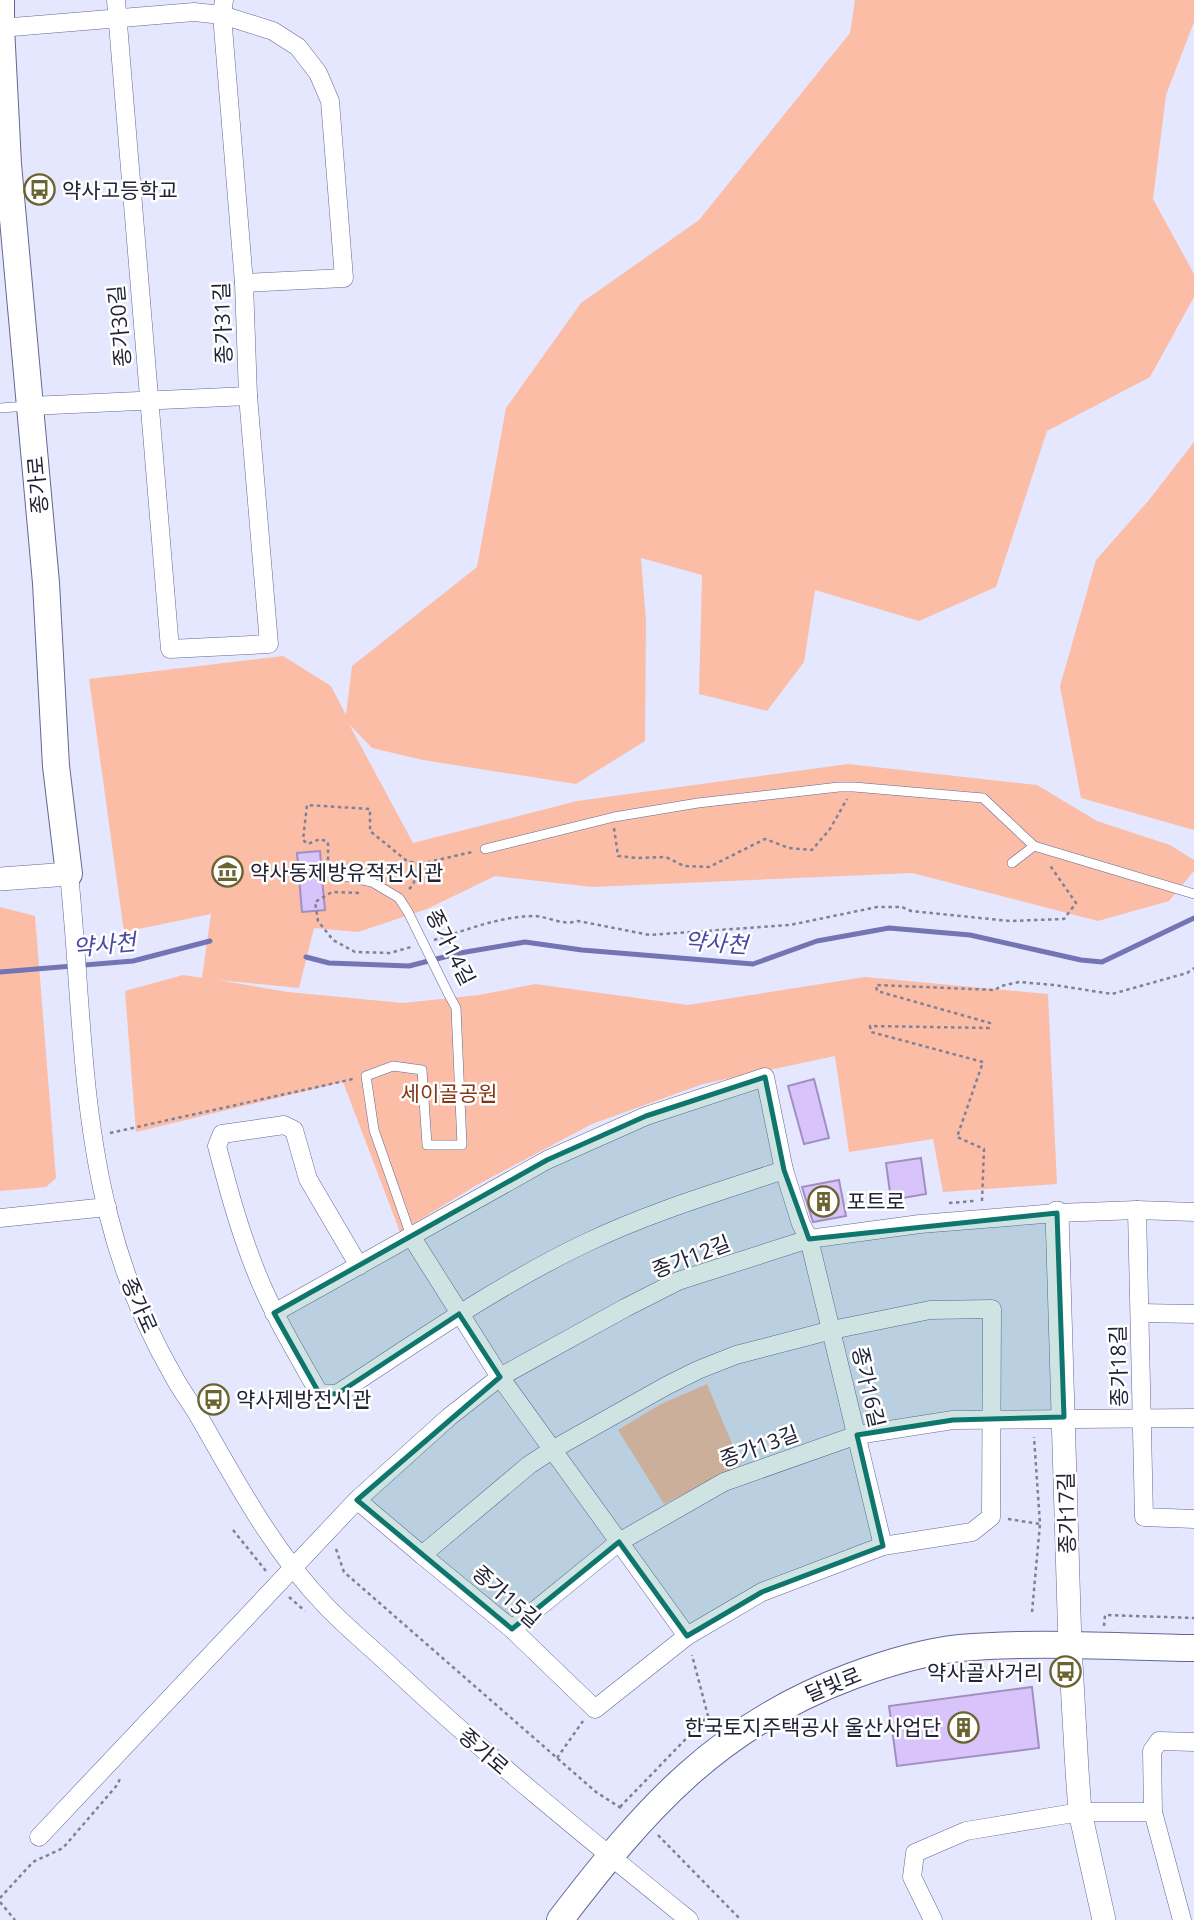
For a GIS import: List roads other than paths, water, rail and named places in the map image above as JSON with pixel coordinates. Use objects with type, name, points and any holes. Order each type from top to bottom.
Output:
[{"type":"main road","name":"종가로","points":[[1,0],[0,27],[8,164],[46,583],[56,766],[69,874]]},
{"type":"main road","name":"달빛로","points":[[559,1920],[608,1856],[630,1814],[747,1728],[807,1694],[874,1667],[959,1648],[1194,1648]]},
{"type":"street","name":"종가30길","points":[[116,0],[170,649]]},
{"type":"street","points":[[0,27],[117,20],[194,12],[225,5],[298,47],[318,73],[330,102],[345,278],[244,284]]},
{"type":"street","name":"종가31길","points":[[170,649],[269,644],[248,396],[244,284],[225,5]]},
{"type":"street","points":[[30,406],[248,396]]},
{"type":"street","points":[[0,879],[69,874]]},
{"type":"street","name":"종가로","points":[[69,874],[79,1009],[94,1137],[107,1207],[127,1276],[173,1377],[268,1533],[324,1604],[443,1715],[608,1856],[689,1920]]},
{"type":"street","points":[[274,1313],[547,1160],[646,1116],[765,1077],[783,1170],[808,1239]]},
{"type":"street","points":[[359,1266],[308,1179],[294,1130],[284,1125],[222,1134],[216,1146],[236,1217],[255,1270],[274,1313],[319,1393],[337,1394],[504,1286],[589,1241],[666,1209],[783,1170]]},
{"type":"street","points":[[0,1218],[107,1207]]},
{"type":"street","name":"종가12길","points":[[294,1566],[358,1500],[449,1417],[500,1377],[678,1282],[808,1239],[920,1224],[1057,1213],[1137,1210],[1194,1212]]},
{"type":"street","name":"종가18길","points":[[1137,1210],[1144,1517],[1194,1518]]},
{"type":"street","name":"종가17길","points":[[1057,1213],[1070,1646],[1080,1812],[1104,1920]]},
{"type":"street","points":[[411,1236],[500,1377],[552,1450],[687,1636],[762,1592],[883,1546],[972,1532],[991,1517],[992,1310],[930,1310],[832,1330],[736,1354],[698,1370],[552,1450],[529,1465],[422,1555]]},
{"type":"street","name":"종가16길","points":[[808,1239],[883,1546]]},
{"type":"street","name":"종가18길","points":[[1140,1313],[1194,1314]]},
{"type":"street","name":"종가18길","points":[[1142,1418],[1194,1418]]},
{"type":"street","name":"종가13길","points":[[512,1629],[619,1542],[724,1482],[857,1435],[953,1420],[1142,1418]]},
{"type":"street","name":"종가15길","points":[[358,1500],[512,1629],[595,1709],[687,1636]]},
{"type":"street","points":[[38,1837],[294,1566]]},
{"type":"street","points":[[1182,1920],[1153,1812],[1152,1751],[1159,1741],[1194,1742]]},
{"type":"street","points":[[933,1920],[912,1877],[915,1853],[966,1831],[1080,1812],[1153,1812]]},
{"type":"lane","points":[[0,408],[30,406]]},
{"type":"lane","points":[[485,849],[614,817],[698,803],[854,787],[983,798],[1034,846],[1191,893]]},
{"type":"lane","points":[[1013,863],[1034,846]]},
{"type":"lane","name":"종가14길","points":[[325,871],[372,882],[399,898],[457,1008],[462,1145],[427,1145],[422,1070],[393,1066],[366,1076],[374,1130],[411,1236]]},
{"type":"waterway","name":"약사천","points":[[306,957],[329,963],[409,966],[460,953],[525,942],[582,950],[753,964],[817,941],[889,928],[970,935],[1081,960],[1102,962],[1194,918]]},
{"type":"waterway","name":"약사천","points":[[0,972],[133,961],[210,941]]},
{"type":"place","name":"약사고등학교","points":[[39,190]]},
{"type":"place","name":"약사동제방유적전시관","points":[[227,872]]},
{"type":"place","name":"포트로","points":[[824,1201]]},
{"type":"place","name":"약사제방전시관","points":[[213,1399]]},
{"type":"place","name":"약사골사거리","points":[[1066,1672]]},
{"type":"place","name":"한국토지주택공사 울산사업단","points":[[964,1727]]},
{"type":"park label","name":"세이골공원","points":[[449,1093]]}]
